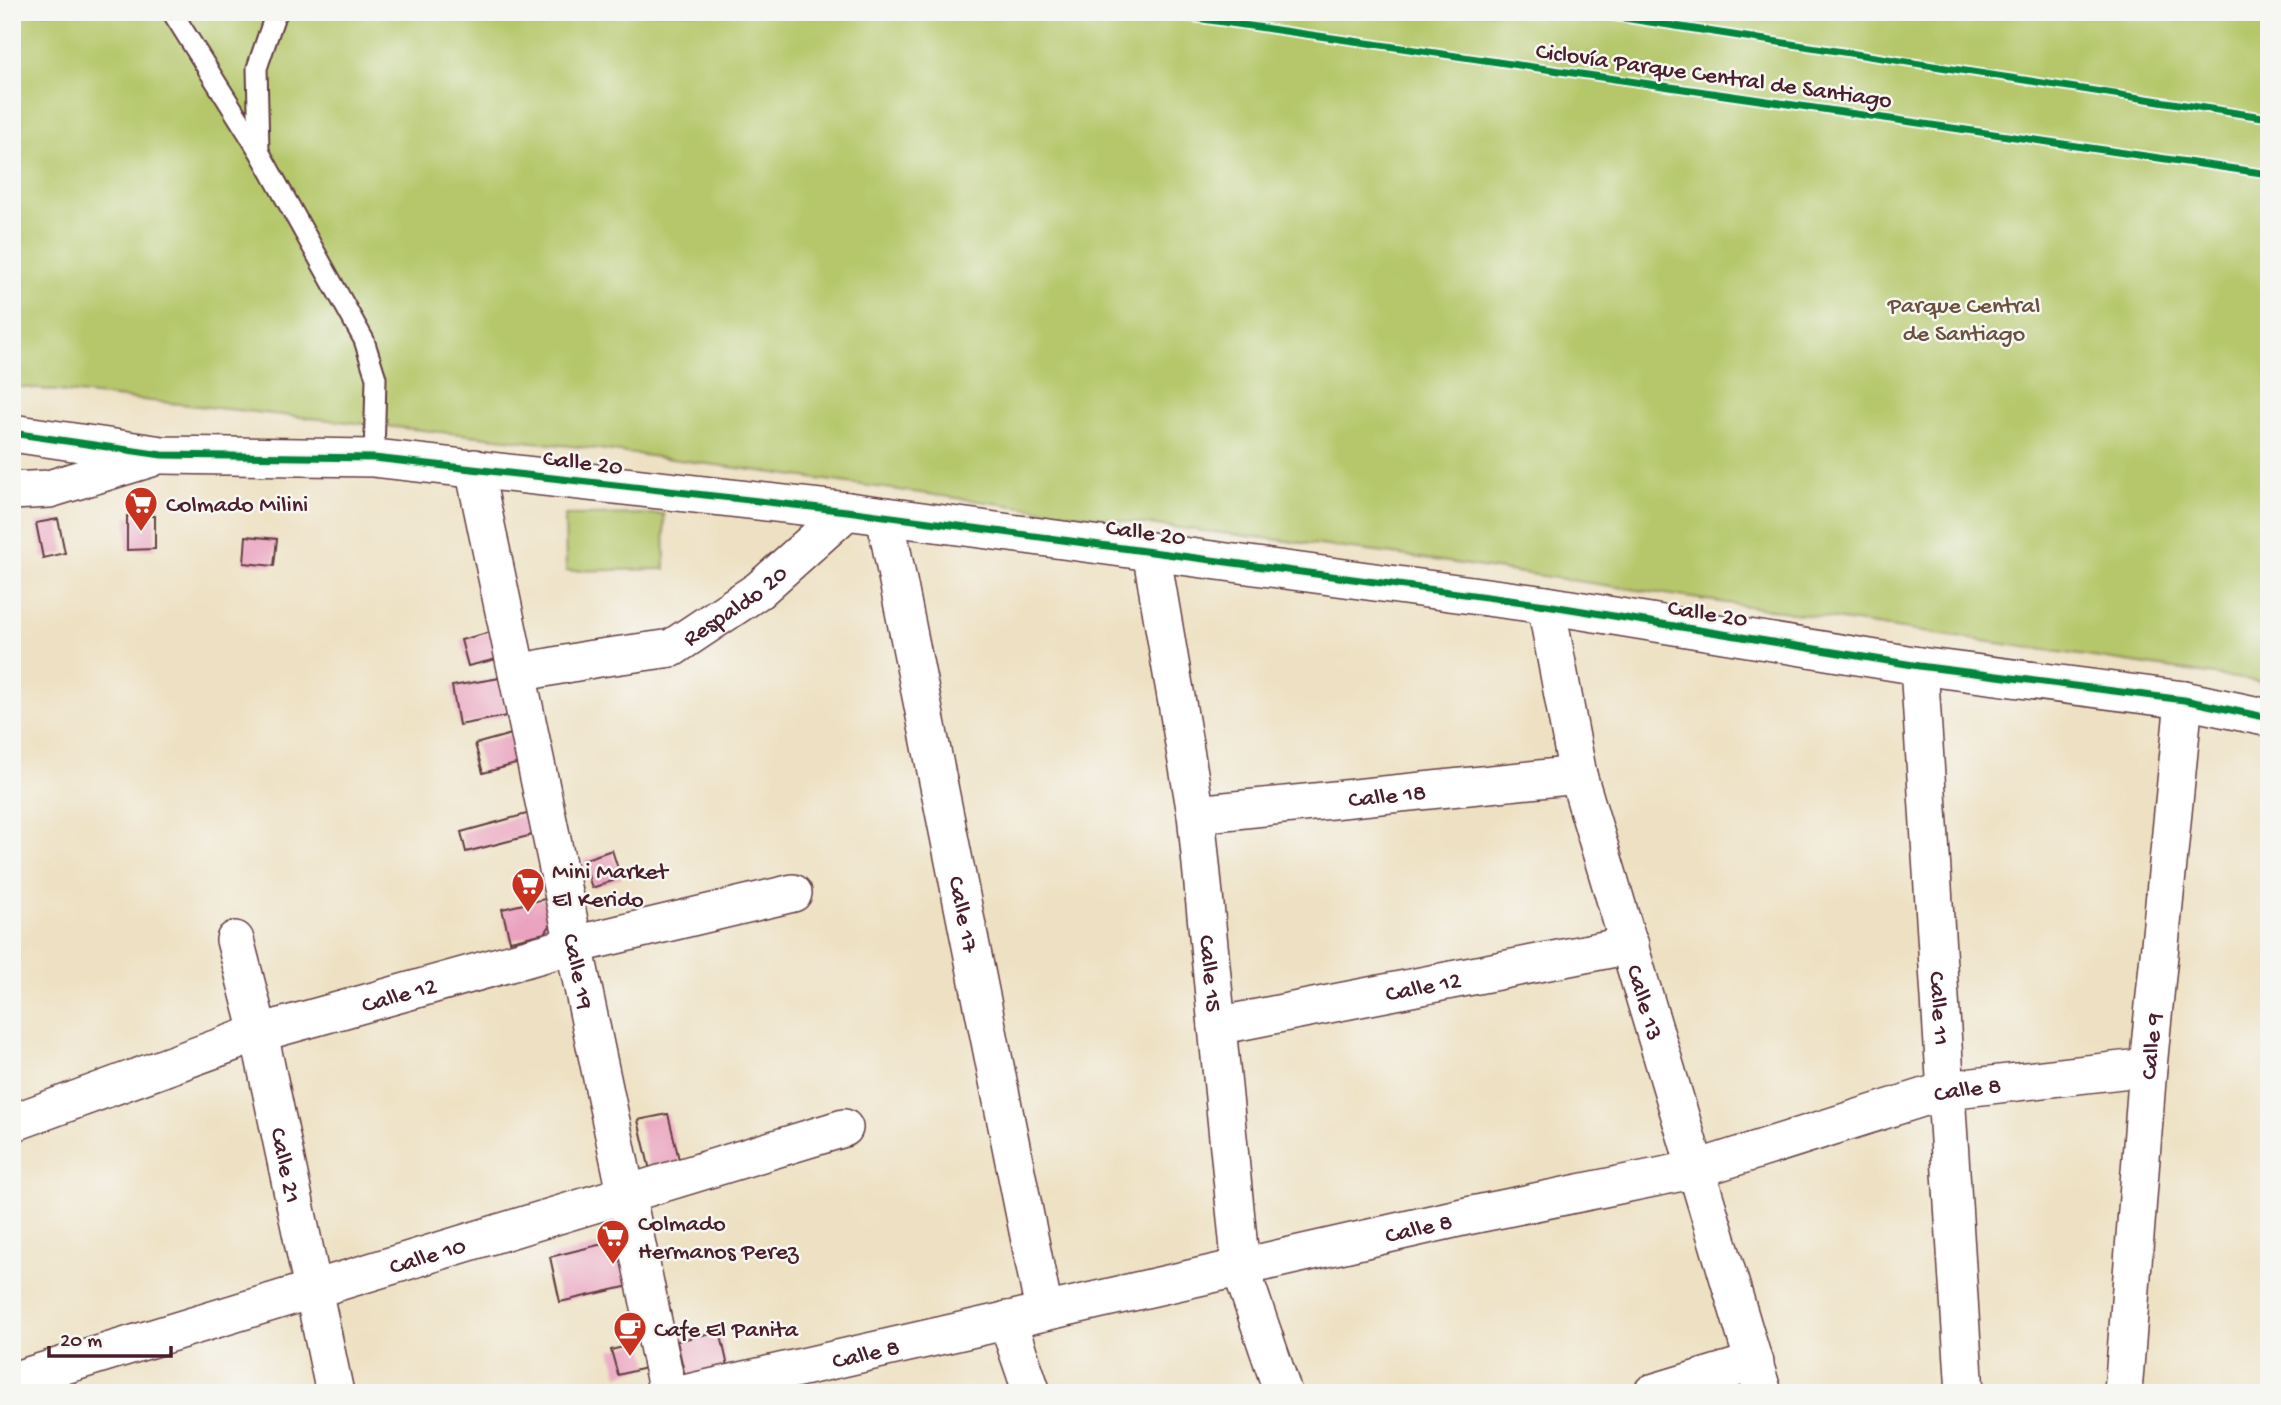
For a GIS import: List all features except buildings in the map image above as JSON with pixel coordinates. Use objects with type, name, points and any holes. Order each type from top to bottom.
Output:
[{"type":"street","name":"Calle 20","points":[[12,433],[162,455],[374,458],[847,511],[1546,605],[1919,666],[2184,700],[2269,718]]},
{"type":"street","points":[[12,491],[49,489],[162,455]]},
{"type":"street","name":"Calle 19","points":[[474,468],[668,1393]]},
{"type":"street","name":"Respaldo 20","points":[[517,673],[673,648],[759,590],[847,511]]},
{"type":"street","name":"Calle 17","points":[[885,516],[1044,1311]]},
{"type":"street","name":"Calle 15","points":[[1151,551],[1196,814],[1241,1269],[1283,1393]]},
{"type":"street","name":"Calle 13","points":[[1546,605],[1578,775],[1759,1377]]},
{"type":"street","name":"Calle 11","points":[[1919,666],[1965,1393]]},
{"type":"street","name":"Calle 9","points":[[2123,1393],[2148,1067],[2184,700]]},
{"type":"street","name":"Calle 18","points":[[1196,814],[1578,775]]},
{"type":"street","name":"Calle 12","points":[[12,1123],[259,1033],[573,944],[793,893]]},
{"type":"street","name":"Calle 21","points":[[235,940],[259,1033],[335,1393]]},
{"type":"street","name":"Calle 12","points":[[1216,1026],[1629,945]]},
{"type":"street","name":"Calle 8","points":[[688,1393],[1467,1216],[1697,1170],[1947,1090],[2148,1067]]},
{"type":"street","name":"Calle 10","points":[[12,1381],[844,1128]]},
{"type":"street","points":[[1007,1320],[1032,1393]]},
{"type":"street","points":[[1652,1393],[1759,1377]]},
{"type":"lane","points":[[172,12],[259,151],[364,340],[376,379],[374,458]]},
{"type":"lane","points":[[259,151],[257,68],[278,12]]},
{"type":"green space","name":"Parque Central de Santiago","points":[[12,12],[2269,12],[2269,683],[1393,554],[1146,524],[598,449],[12,386]]},
{"type":"green space","points":[[664,514],[665,569],[566,571],[565,515]]},
{"type":"cycle path","name":"Ciclovía Parque Central de Santiago","points":[[1154,12],[2269,174]]},
{"type":"cycle path","points":[[1585,12],[2269,118]]},
{"type":"cycle path","points":[[12,433],[162,455],[374,458],[847,511],[1546,605],[1919,666],[2184,700],[2269,718]]},
{"type":"place","name":"Colmado Milini","points":[[141,533]]},
{"type":"place","name":"Mini Market El Kerido","points":[[528,914]]},
{"type":"place","name":"Colmado Hermanos Perez","points":[[613,1266]]},
{"type":"place","name":"Cafe El Panita","points":[[630,1358]]}]
